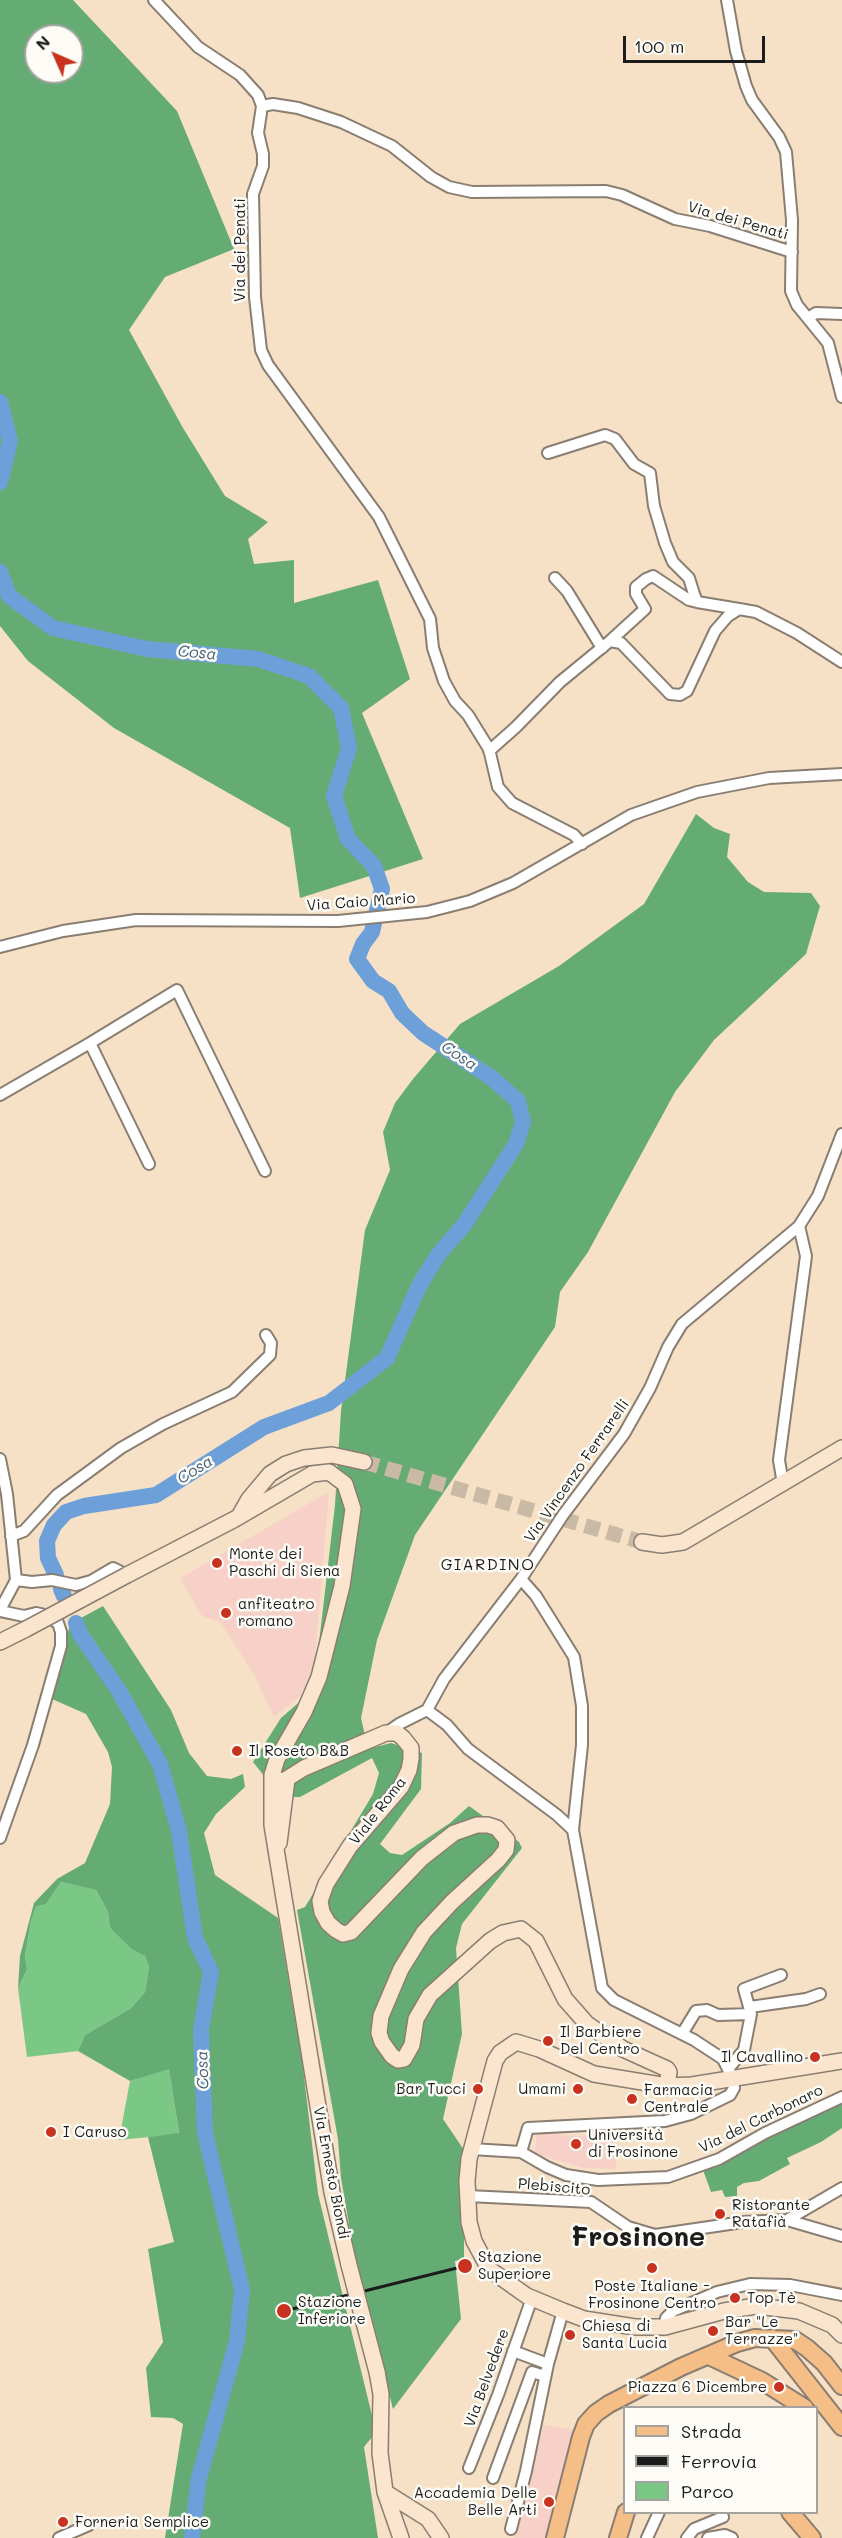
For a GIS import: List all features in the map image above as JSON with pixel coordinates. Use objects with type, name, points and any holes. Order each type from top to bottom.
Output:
[{"type":"main road","points":[[554,2535],[586,2424],[609,2404],[737,2343],[755,2338],[795,2340],[824,2363],[842,2386]]},
{"type":"main road","points":[[772,2338],[838,2423]]},
{"type":"main road","points":[[709,2356],[762,2381],[802,2406]]},
{"type":"main road","points":[[818,2415],[838,2423]]},
{"type":"main road","points":[[618,2538],[625,2514]]},
{"type":"main road","points":[[792,2514],[812,2538]]},
{"type":"street","points":[[154,0],[198,47],[240,75],[258,95],[262,106]]},
{"type":"street","points":[[727,0],[736,51],[749,93],[786,152],[792,220],[791,291],[796,305],[828,343],[842,397]]},
{"type":"street","name":"Via dei Penati","points":[[582,844],[574,835],[512,803],[498,787],[489,751],[468,715],[455,701],[444,681],[434,648],[430,619],[379,517],[268,365],[261,350],[255,297],[253,194],[263,166],[258,133],[262,106],[273,104],[298,108],[341,122],[392,146],[431,177],[449,187],[472,192],[606,191],[622,195],[675,219],[710,226],[792,252]]},
{"type":"street","points":[[808,318],[816,313],[842,314]]},
{"type":"street","points":[[548,453],[605,435],[615,439],[634,464],[650,473],[654,506],[665,543],[673,562],[689,579],[697,602]]},
{"type":"street","points":[[489,751],[560,682],[645,609],[636,594],[636,587],[652,576],[689,600],[756,612],[797,633],[842,662]]},
{"type":"street","points":[[555,578],[606,644]]},
{"type":"street","points":[[606,644],[621,643],[670,694],[680,695],[687,691],[715,631],[728,616],[739,609]]},
{"type":"street","name":"Via Caio Mario","points":[[0,947],[63,931],[136,920],[338,921],[428,912],[470,901],[513,883],[631,815],[697,792],[769,778],[842,774]]},
{"type":"street","points":[[0,1095],[177,990],[265,1171]]},
{"type":"street","points":[[90,1043],[149,1164]]},
{"type":"street","name":"Via Vincenzo Ferrarelli","points":[[427,1710],[444,1679],[521,1579],[563,1515],[624,1434],[682,1324],[799,1226],[818,1197],[842,1134]]},
{"type":"street","points":[[783,1484],[779,1460],[806,1256],[799,1226]]},
{"type":"street","points":[[11,1536],[24,1531],[57,1495],[127,1444],[232,1392],[270,1355],[271,1343],[266,1335]]},
{"type":"street","points":[[642,1542],[662,1545],[683,1542],[842,1448]]},
{"type":"street","points":[[240,1516],[249,1499],[270,1474],[286,1464],[325,1455],[364,1462]]},
{"type":"street","points":[[0,1460],[7,1494],[16,1580],[0,1610],[24,1616],[36,1613],[45,1615],[58,1623],[62,1632],[33,1745],[0,1838]]},
{"type":"street","points":[[0,1642],[240,1516],[312,1474],[328,1472],[345,1484],[353,1509],[342,1586],[319,1677],[304,1712],[277,1759],[282,1828]]},
{"type":"street","points":[[16,1580],[52,1581],[76,1585],[91,1581],[113,1568],[127,1575]]},
{"type":"street","points":[[471,2149],[521,2152],[528,2128],[665,2121],[691,2114],[730,2096],[734,2088],[723,2059],[682,2034],[621,2004],[602,1988],[573,1830],[582,1745],[582,1706],[574,1657],[536,1596],[521,1579]]},
{"type":"street","points":[[280,1777],[386,1733],[427,1710],[447,1725],[468,1749],[557,1815],[573,1830]]},
{"type":"street","name":"Viale Roma","points":[[386,1733],[397,1733],[411,1748],[409,1770],[401,1787],[350,1846],[326,1884],[320,1901],[322,1912],[328,1923],[343,1934],[351,1932],[422,1858],[454,1833],[477,1825],[488,1825],[497,1828],[507,1840],[506,1850],[498,1860],[452,1902],[424,1932],[401,1969],[381,2016],[380,2024],[382,2042],[392,2056],[398,2060],[404,2059],[408,2054],[416,2019],[430,1995],[490,1941],[503,1933],[521,1929],[536,1941],[565,1999],[587,2024],[623,2049],[667,2068],[669,2072],[667,2086]]},
{"type":"street","points":[[278,1852],[282,1828],[306,1767]]},
{"type":"street","name":"Via Ernesto Biondi","points":[[280,1777],[270,1809],[332,2192],[381,2394],[380,2453],[385,2492],[401,2538]]},
{"type":"street","points":[[730,2073],[744,2050],[750,2010],[744,1989],[781,1975]]},
{"type":"street","points":[[682,2034],[696,2011],[707,2010],[718,2015],[806,1999],[820,1994]]},
{"type":"street","points":[[842,2061],[730,2073],[692,2085],[667,2086],[594,2074],[539,2049],[516,2042],[500,2052],[495,2061],[471,2149],[467,2181],[469,2222],[482,2259],[489,2269],[507,2284],[563,2311],[594,2320],[635,2326],[665,2327],[724,2311],[756,2306],[800,2311],[832,2325],[842,2335]]},
{"type":"street","name":"Via del Carbonaro","points":[[521,2152],[566,2175],[598,2180],[668,2177],[719,2159],[765,2133],[842,2097]]},
{"type":"street","points":[[787,2220],[842,2188]]},
{"type":"street","name":"Plebiscito","points":[[468,2196],[591,2202],[628,2227],[655,2235],[742,2222],[787,2220],[842,2236]]},
{"type":"street","points":[[665,2327],[666,2318],[673,2311],[717,2292],[750,2284],[790,2284],[842,2295]]},
{"type":"street","name":"Via Belvedere","points":[[469,2468],[532,2298]]},
{"type":"street","points":[[511,2529],[526,2471],[545,2376],[563,2311]]},
{"type":"street","points":[[513,2351],[548,2364]]},
{"type":"street","points":[[493,2478],[532,2372],[545,2376]]},
{"type":"street","points":[[385,2492],[428,2519],[441,2538]]},
{"type":"street","points":[[647,2538],[658,2514]]},
{"type":"street","points":[[687,2538],[694,2529],[723,2517]]},
{"type":"street","points":[[59,2538],[89,2525]]},
{"type":"street","points":[[708,2538],[725,2535],[732,2538]]},
{"type":"shaded area","points":[[329,1492],[314,1670],[301,1695],[274,1717],[254,1674],[220,1622],[202,1616],[180,1578]]},
{"type":"shaded area","name":"Università di Frosinone","points":[[613,2129],[616,2169],[585,2168],[538,2155],[535,2152],[537,2132],[559,2130],[559,2135],[591,2136],[591,2130]]},
{"type":"shaded area","points":[[544,2425],[574,2430],[546,2538],[514,2538]]},
{"type":"green space","points":[[0,0],[73,0],[177,111],[234,249],[165,277],[129,330],[183,428],[225,496],[268,522],[248,539],[254,564],[294,560],[294,603],[378,580],[410,679],[362,713],[423,859],[300,898],[290,828],[114,728],[28,661],[0,626]]},
{"type":"green space","points":[[696,814],[714,828],[730,834],[727,857],[748,882],[764,892],[811,893],[820,906],[806,954],[714,1040],[675,1092],[588,1252],[560,1292],[555,1327],[415,1535],[377,1640],[361,1718],[368,1749],[391,1743],[422,1753],[421,1789],[380,1844],[390,1853],[402,1855],[450,1823],[469,1806],[519,1842],[522,1848],[462,1924],[456,1948],[462,2034],[443,2119],[464,2150],[464,2259],[455,2261],[461,2319],[393,2409],[355,2259],[341,2178],[338,2139],[297,1910],[305,1907],[373,1794],[379,1773],[372,1758],[300,1797],[281,1797],[253,1762],[281,1718],[304,1698],[316,1669],[335,1505],[341,1411],[365,1230],[390,1170],[383,1132],[395,1103],[460,1024],[559,966],[644,904]]},
{"type":"green space","points":[[103,1606],[171,1710],[189,1753],[207,1776],[231,1779],[243,1774],[245,1787],[216,1814],[204,1833],[215,1875],[278,1918],[302,2060],[318,2194],[376,2432],[364,2447],[378,2538],[165,2538],[183,2424],[173,2418],[151,2417],[146,2368],[163,2342],[148,2249],[174,2242],[148,2137],[179,2133],[169,2069],[130,2081],[78,2051],[85,2035],[131,2008],[145,1992],[149,1967],[145,1956],[132,1949],[110,1928],[108,1912],[96,1890],[61,1882],[46,1904],[36,1907],[31,1921],[25,1956],[27,1970],[18,1988],[20,1956],[34,1903],[57,1879],[85,1863],[110,1804],[112,1767],[108,1752],[86,1714],[52,1699],[70,1624]]},
{"type":"green space","points":[[61,1882],[96,1890],[108,1912],[110,1928],[132,1948],[145,1956],[149,1967],[145,1992],[131,2008],[85,2035],[78,2051],[27,2057],[18,1988],[27,1970],[25,1956],[31,1921],[36,1907],[46,1904]]},
{"type":"green space","points":[[169,2068],[179,2134],[119,2140],[130,2081]]},
{"type":"green space","points":[[842,2100],[842,2128],[821,2142],[787,2158],[790,2164],[759,2181],[744,2183],[737,2187],[737,2196],[725,2197],[722,2190],[711,2192],[703,2170]]},
{"type":"waterway","name":"Cosa","points":[[0,402],[10,441],[0,482]]},
{"type":"waterway","name":"Cosa","points":[[0,572],[9,596],[53,628],[147,649],[258,659],[309,676],[341,708],[349,748],[334,796],[348,839],[374,866],[382,889],[372,932],[363,944],[357,959],[373,981],[389,991],[402,1013],[423,1033],[492,1078],[518,1101],[523,1122],[516,1144],[464,1225],[438,1255],[419,1286],[387,1358],[329,1403],[264,1427],[156,1495],[84,1506],[66,1512],[54,1525],[47,1541],[48,1558],[56,1575]]},
{"type":"waterway","name":"Cosa","points":[[61,1589],[64,1596]]},
{"type":"waterway","name":"Cosa","points":[[76,1623],[80,1634],[119,1691],[160,1764],[179,1831],[195,1938],[211,1972],[201,2030],[205,2133],[242,2290],[237,2341],[199,2478],[192,2538]]},
{"type":"tunnel","points":[[364,1462],[642,1542]]},
{"type":"railway","points":[[284,2311],[465,2266]]},
{"type":"place","name":"Monte dei Paschi di Siena","points":[[217,1563]]},
{"type":"place","name":"anfiteatro romano","points":[[226,1613]]},
{"type":"place","name":"Il Roseto B&B","points":[[237,1751]]},
{"type":"place","name":"Il Barbiere Del Centro","points":[[548,2041]]},
{"type":"place","name":"Il Cavallino","points":[[815,2057]]},
{"type":"place","name":"Bar Tucci","points":[[478,2089]]},
{"type":"place","name":"Umami","points":[[578,2089]]},
{"type":"place","name":"Farmacia Centrale","points":[[632,2099]]},
{"type":"place","name":"I Caruso","points":[[51,2132]]},
{"type":"place","name":"Università di Frosinone","points":[[576,2144]]},
{"type":"place","name":"Ristorante Ratafià","points":[[720,2214]]},
{"type":"place","name":"Stazione Superiore","points":[[465,2266]]},
{"type":"place","name":"Poste Italiane - Frosinone Centro","points":[[652,2268]]},
{"type":"place","name":"Top Tè","points":[[735,2298]]},
{"type":"place","name":"Stazione Inferiore","points":[[284,2311]]},
{"type":"place","name":"Bar \"Le Terrazze\"","points":[[713,2331]]},
{"type":"place","name":"Chiesa di Santa Lucia","points":[[570,2335]]},
{"type":"place","name":"Piazza 6 Dicembre","points":[[779,2387]]},
{"type":"place","name":"Accademia Delle Belle Arti","points":[[549,2502]]},
{"type":"place","name":"Forneria Semplice","points":[[63,2522]]},
{"type":"district","name":"GIARDINO","points":[[488,1565]]},
{"type":"district","name":"Frosinone","points":[[638,2238]]}]
